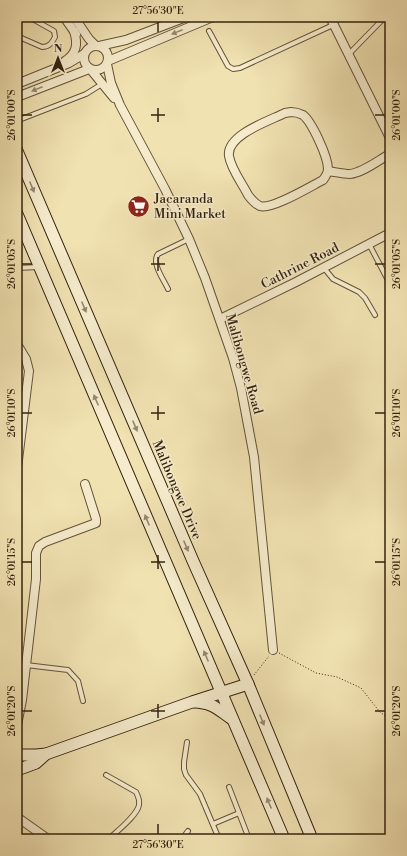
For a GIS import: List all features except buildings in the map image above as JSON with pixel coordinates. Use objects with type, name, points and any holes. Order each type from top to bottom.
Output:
[{"type":"main road","name":"Malibongwe Drive","points":[[17,151],[193,561],[248,684],[312,839]]},
{"type":"main road","points":[[17,214],[284,839]]},
{"type":"main road","points":[[17,755],[46,754],[192,702],[248,684]]},
{"type":"main road","points":[[192,702],[205,703],[214,706],[234,720]]},
{"type":"main road","points":[[17,770],[36,763],[46,754]]},
{"type":"street","points":[[64,17],[74,31],[84,54],[84,62],[90,69]]},
{"type":"street","points":[[17,98],[90,69],[98,70],[105,67],[108,57],[106,50],[89,39],[74,17]]},
{"type":"street","points":[[107,62],[213,17]]},
{"type":"street","points":[[17,84],[76,59],[84,54],[89,48],[126,40],[183,18]]},
{"type":"street","points":[[332,21],[390,138]]},
{"type":"street","points":[[55,68],[74,54],[76,46],[74,31]]},
{"type":"street","name":"Malibongwe Road","points":[[107,62],[112,83],[120,105],[165,189],[189,239],[220,319],[241,388],[254,457],[273,650]]},
{"type":"street","name":"Malibongwe Road","points":[[90,69],[120,105]]},
{"type":"street","points":[[295,112],[303,115],[311,127],[326,156],[328,171],[323,180],[271,206],[260,206],[248,195],[231,163],[229,150],[232,143],[241,135],[285,113],[295,112]]},
{"type":"street","points":[[328,171],[353,174],[390,154]]},
{"type":"street","name":"Cathrine Road","points":[[220,319],[324,268],[390,233]]},
{"type":"street","points":[[17,344],[26,359],[29,368],[29,379],[20,414],[17,468]]},
{"type":"street","points":[[17,726],[22,700],[36,579],[37,550],[41,544],[45,542],[96,523],[85,484]]},
{"type":"street","points":[[17,817],[48,839]]},
{"type":"lane","points":[[17,36],[42,47],[52,44],[55,37],[54,31],[29,17]]},
{"type":"lane","points":[[349,55],[385,17]]},
{"type":"lane","points":[[209,31],[228,66],[234,69],[240,68],[332,21]]},
{"type":"lane","points":[[19,120],[86,94],[102,84]]},
{"type":"lane","points":[[168,289],[156,261],[156,256],[189,239]]},
{"type":"lane","points":[[369,244],[390,284]]},
{"type":"lane","points":[[17,268],[40,267]]},
{"type":"lane","points":[[324,268],[333,279],[359,292],[368,302],[375,315]]},
{"type":"lane","points":[[25,664],[68,670],[78,681],[83,701]]},
{"type":"lane","points":[[188,742],[184,769],[186,775],[200,794],[219,839]]},
{"type":"lane","points":[[106,775],[136,792],[139,797],[139,804],[136,812],[109,839]]},
{"type":"lane","points":[[229,787],[249,839]]},
{"type":"lane","points":[[213,824],[239,813]]},
{"type":"lane","points":[[182,839],[188,831]]},
{"type":"path","points":[[248,684],[273,650],[316,673],[338,677],[361,688],[379,711],[390,720]]},
{"type":"place","name":"Jacaranda Mini Market","points":[[139,206]]}]
